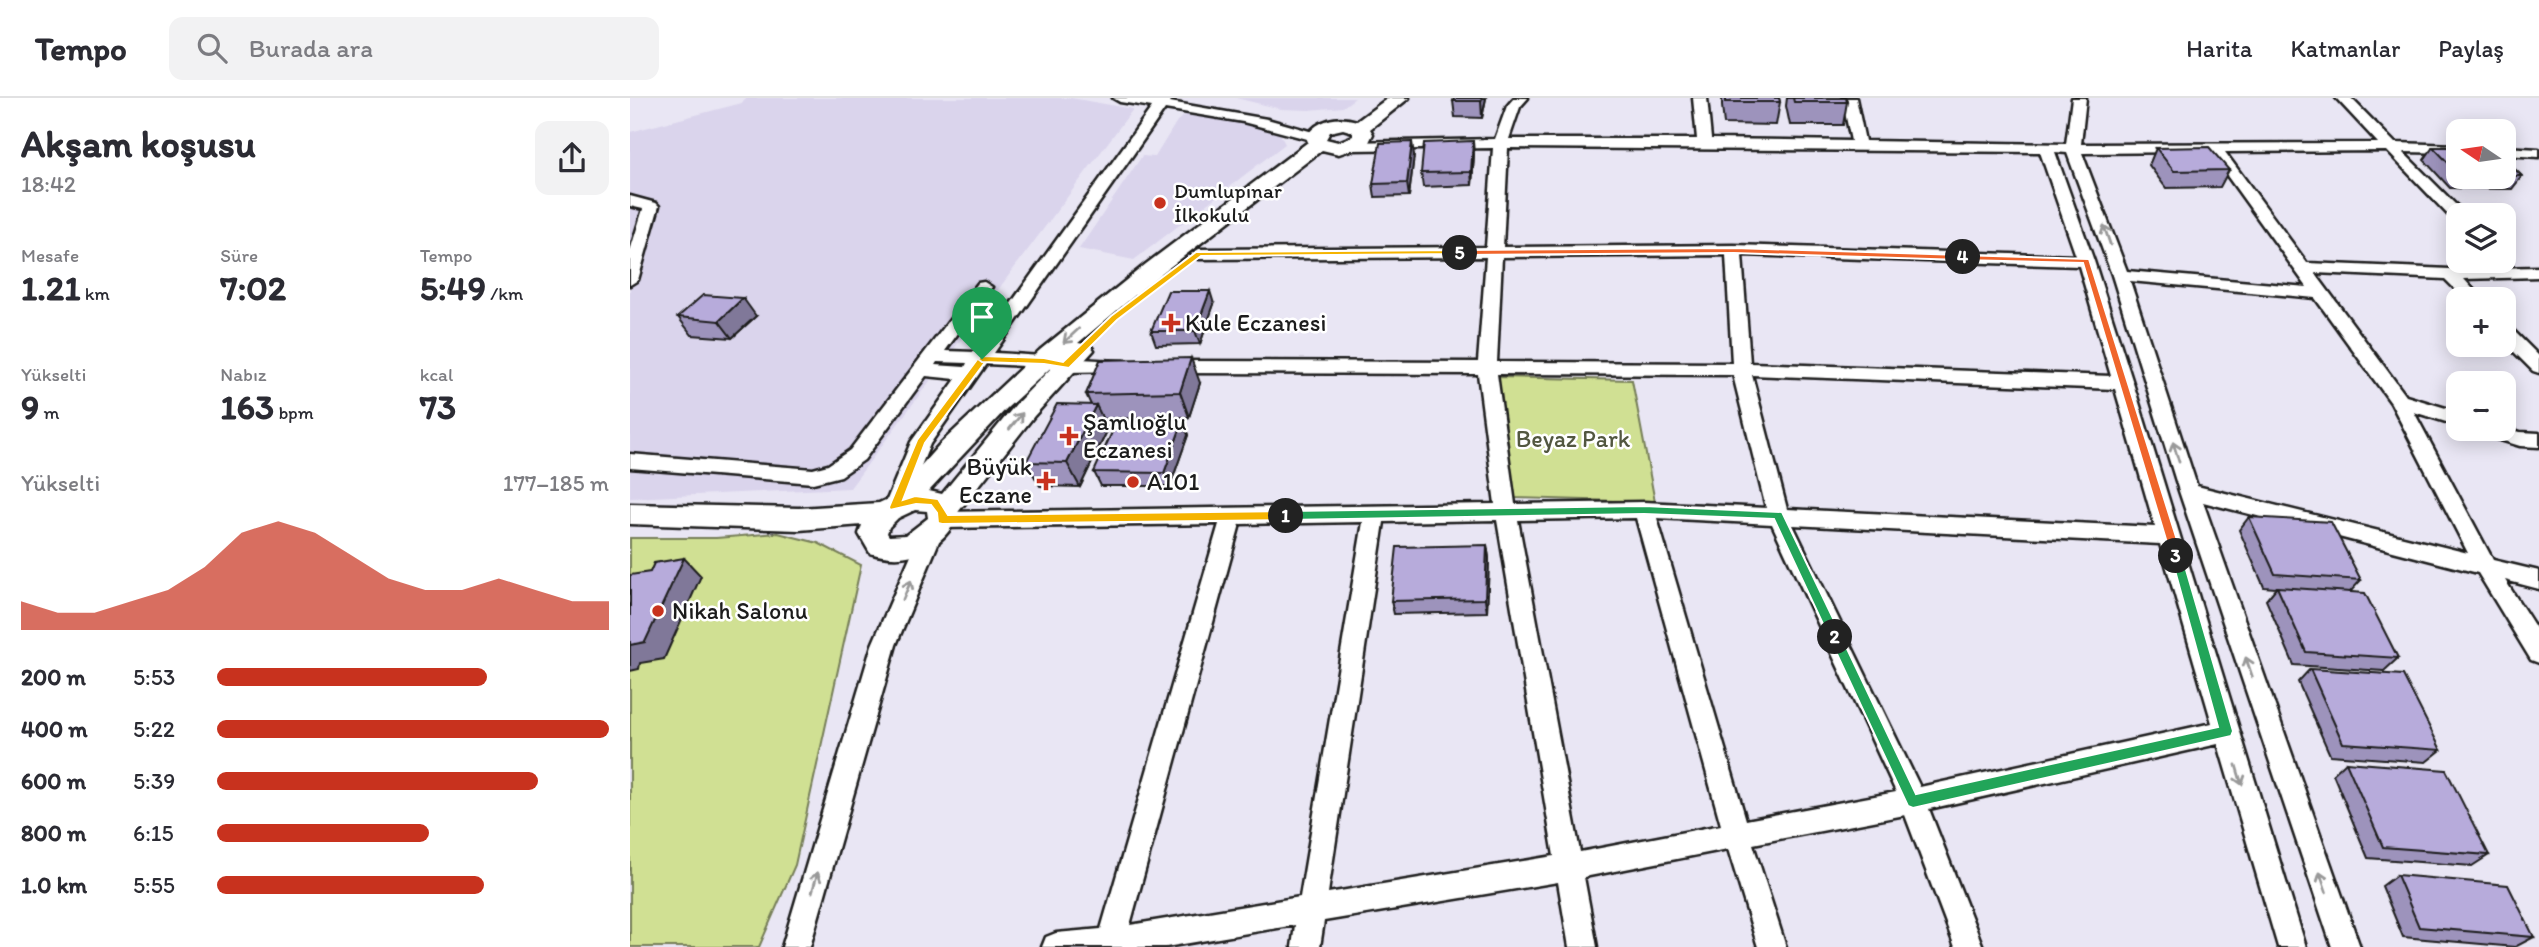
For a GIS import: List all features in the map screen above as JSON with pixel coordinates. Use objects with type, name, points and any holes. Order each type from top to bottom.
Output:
[{"type":"main road","points":[[1380,98],[1341,136],[1199,254],[1055,363],[932,468],[889,514],[880,545],[899,548],[910,545],[938,522],[1025,410],[1055,363],[1089,319],[1341,136],[1401,98]]},
{"type":"main road","points":[[630,514],[799,519],[889,514],[926,499],[934,502],[938,522]]},
{"type":"street","points":[[1120,98],[1226,112],[1341,136],[1501,142],[2046,148],[2387,146],[2446,148]]},
{"type":"street","points":[[1186,98],[1294,121],[1341,136]]},
{"type":"street","points":[[1521,98],[1514,106],[1501,142],[1487,369],[1506,511],[1583,947]]},
{"type":"street","points":[[1700,98],[1704,143]]},
{"type":"street","points":[[1849,98],[1859,145]]},
{"type":"street","points":[[2079,98],[2073,148],[2120,275],[2189,491],[2346,947]]},
{"type":"street","points":[[2343,98],[2446,204]]},
{"type":"street","points":[[889,514],[920,442],[977,366],[1163,102]]},
{"type":"street","points":[[2046,148],[2086,261],[2124,383],[2292,947]]},
{"type":"street","points":[[2215,148],[2399,401],[2485,566],[2539,653]]},
{"type":"street","points":[[2516,152],[2539,153]]},
{"type":"street","points":[[630,201],[651,206],[630,280]]},
{"type":"street","points":[[1199,254],[1734,250],[2086,261]]},
{"type":"street","points":[[1734,250],[1741,369],[1778,515],[1913,802],[1969,947]]},
{"type":"street","points":[[2303,268],[2450,275],[2465,273]]},
{"type":"street","points":[[2516,268],[2539,272]]},
{"type":"street","points":[[2120,275],[2320,293]]},
{"type":"street","points":[[2450,275],[2462,287]]},
{"type":"street","points":[[630,461],[813,476],[843,466],[857,455],[984,288]]},
{"type":"street","points":[[2516,343],[2539,367]]},
{"type":"street","points":[[927,363],[977,366],[1055,363],[1487,369],[1741,369],[2124,383]]},
{"type":"street","points":[[2399,401],[2446,415]]},
{"type":"street","points":[[2516,438],[2539,440]]},
{"type":"street","points":[[2189,491],[2539,580]]},
{"type":"street","points":[[796,947],[884,645],[938,522],[1644,510],[2171,536]]},
{"type":"street","points":[[1644,510],[1772,947]]},
{"type":"street","points":[[1306,947],[1375,513]]},
{"type":"street","points":[[1110,945],[1231,517]]},
{"type":"street","points":[[1056,947],[1110,945],[1567,867],[1913,802],[2226,731]]},
{"type":"shaded area","points":[[747,98],[1071,98],[1133,109],[850,488],[630,498],[630,132],[742,103]]},
{"type":"shaded area","points":[[1236,98],[1355,98],[1343,107],[1309,110],[1281,109]]},
{"type":"shaded area","name":"Dumlupınar İlkokulu","points":[[1189,112],[1260,122],[1278,130],[1285,144],[1134,260],[1079,249],[1142,156],[1155,157],[1177,121]]},
{"type":"green space","name":"Beyaz Park","points":[[1494,377],[1632,380],[1655,502],[1513,498]]},
{"type":"green space","points":[[778,533],[818,543],[861,565],[795,865],[759,947],[630,947],[630,538],[716,538]]},
{"type":"building","points":[[1454,98],[1482,98],[1481,101],[1453,101]]},
{"type":"building","points":[[1726,98],[1779,98],[1780,102],[1726,102]]},
{"type":"building","points":[[1793,98],[1846,98],[1847,102],[1794,102]]},
{"type":"building","points":[[1473,141],[1471,172],[1421,173],[1424,143]]},
{"type":"building","points":[[1412,142],[1407,183],[1373,184],[1380,143]]},
{"type":"building","points":[[2209,147],[2229,170],[2174,171],[2156,148]]},
{"type":"building","points":[[2433,147],[2446,147],[2446,160]]},
{"type":"building","points":[[1168,291],[1210,291],[1195,331],[1151,331]]},
{"type":"building","points":[[703,295],[743,298],[719,321],[678,317]]},
{"type":"building","points":[[1191,358],[1180,392],[1086,394],[1100,360]]},
{"type":"building","points":[[1057,404],[1096,405],[1067,463],[1026,462]]},
{"type":"building","points":[[1117,421],[1183,421],[1164,473],[1094,472]]},
{"type":"building","points":[[2249,517],[2331,522],[2361,580],[2275,574]]},
{"type":"building","points":[[1487,545],[1485,599],[1391,601],[1397,547]]},
{"type":"building","points":[[684,558],[645,642],[630,645],[630,575],[650,572],[654,563]]},
{"type":"building","points":[[2277,587],[2365,593],[2398,658],[2306,652]]},
{"type":"building","points":[[2310,669],[2403,675],[2441,750],[2343,743]]},
{"type":"building","points":[[2346,762],[2446,770],[2489,855],[2383,847]]},
{"type":"building","points":[[2397,875],[2508,885],[2534,937],[2419,927]]},
{"type":"place","name":"Dumlupınar İlkokulu","points":[[1160,203]]},
{"type":"place","name":"Kule Eczanesi","points":[[1171,323]]},
{"type":"place","name":"Şamlıoğlu Eczanesi","points":[[1069,436]]},
{"type":"place","name":"Büyük Eczane","points":[[1046,481]]},
{"type":"place","name":"A101","points":[[1133,482]]},
{"type":"place","name":"Nikah Salonu","points":[[658,611]]},
{"type":"route","points":[[1734,250],[2086,261],[2171,536],[2226,731],[1913,802],[1778,515],[1644,510],[942,520],[943,512],[940,506],[926,499],[904,502],[894,507],[920,442],[982,359],[1044,361],[1065,366],[1114,318],[1199,254],[1734,250]]}]
